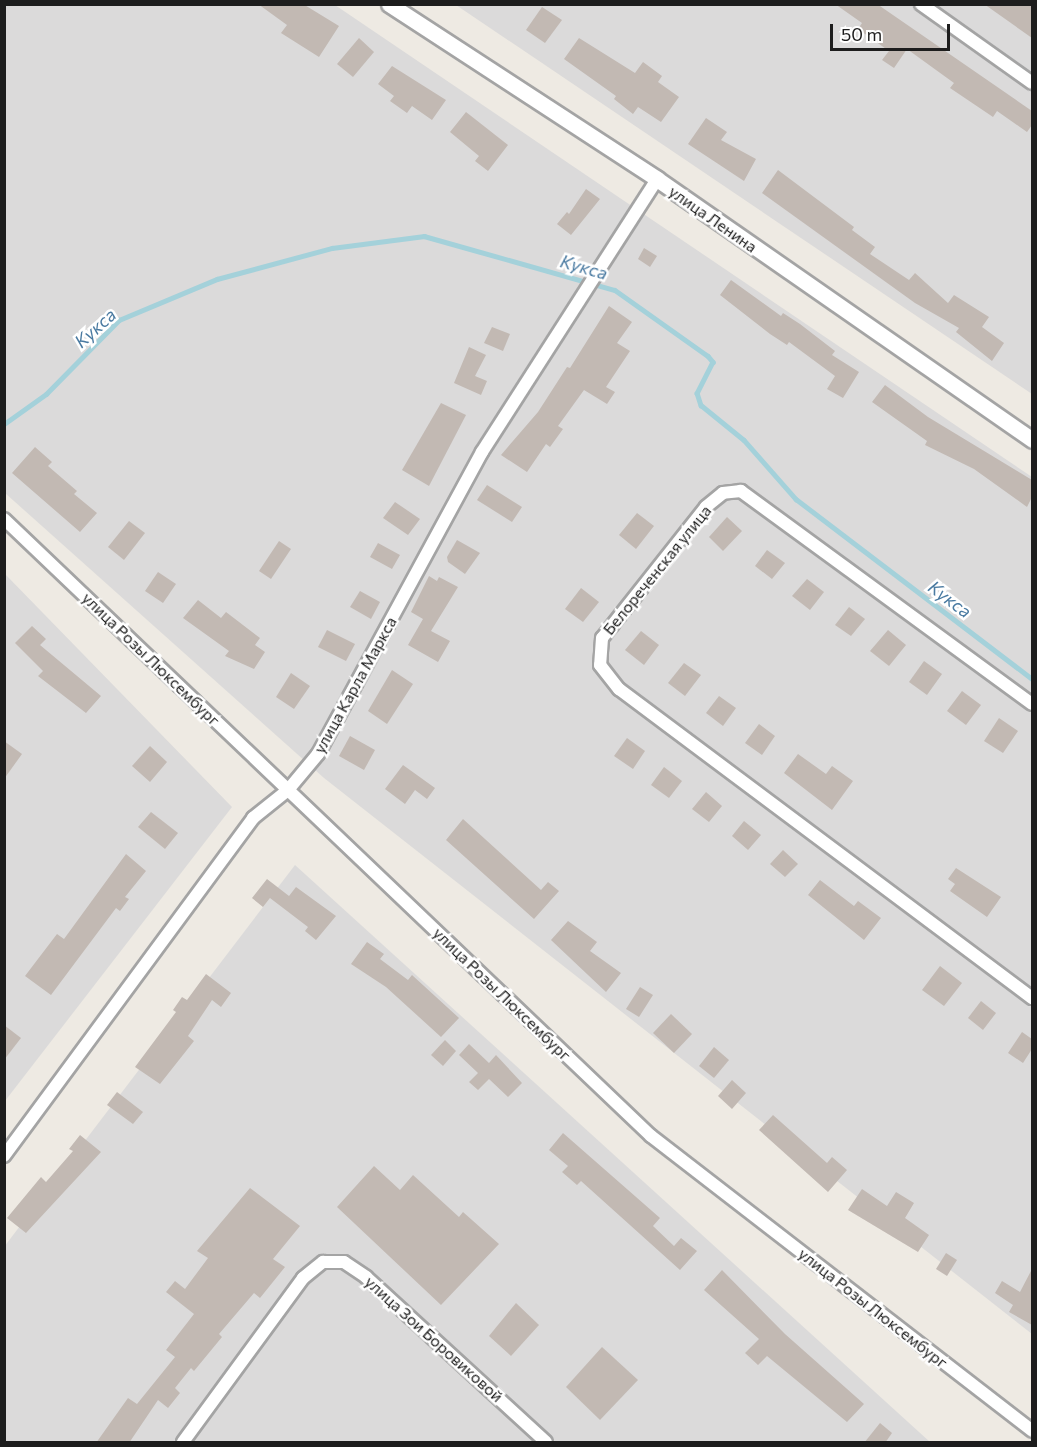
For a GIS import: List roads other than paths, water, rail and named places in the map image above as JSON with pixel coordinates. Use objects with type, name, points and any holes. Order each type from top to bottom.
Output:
[{"type":"street","name":"улица Ленина","points":[[389,4],[657,179],[1032,440]]},
{"type":"street","points":[[921,4],[1032,83]]},
{"type":"street","name":"улица Карла Маркса","points":[[4,1156],[253,818],[288,790],[318,754],[482,452],[599,273],[657,179]]},
{"type":"street","name":"Белореченская улица","points":[[1032,704],[741,491],[723,493],[706,507],[602,638],[600,665],[619,689],[1032,998]]},
{"type":"street","name":"улица Розы Люксембург","points":[[4,519],[651,1136],[1032,1431]]},
{"type":"street","name":"улица Зои Боровиковой","points":[[183,1443],[303,1278],[323,1262],[344,1262],[366,1276],[546,1443]]},
{"type":"waterway","name":"Кукса","points":[[4,424],[46,394],[119,320],[217,279],[332,248],[424,236],[615,290],[708,356],[713,362],[697,393],[701,405],[744,440],[796,499],[1032,679]]}]
